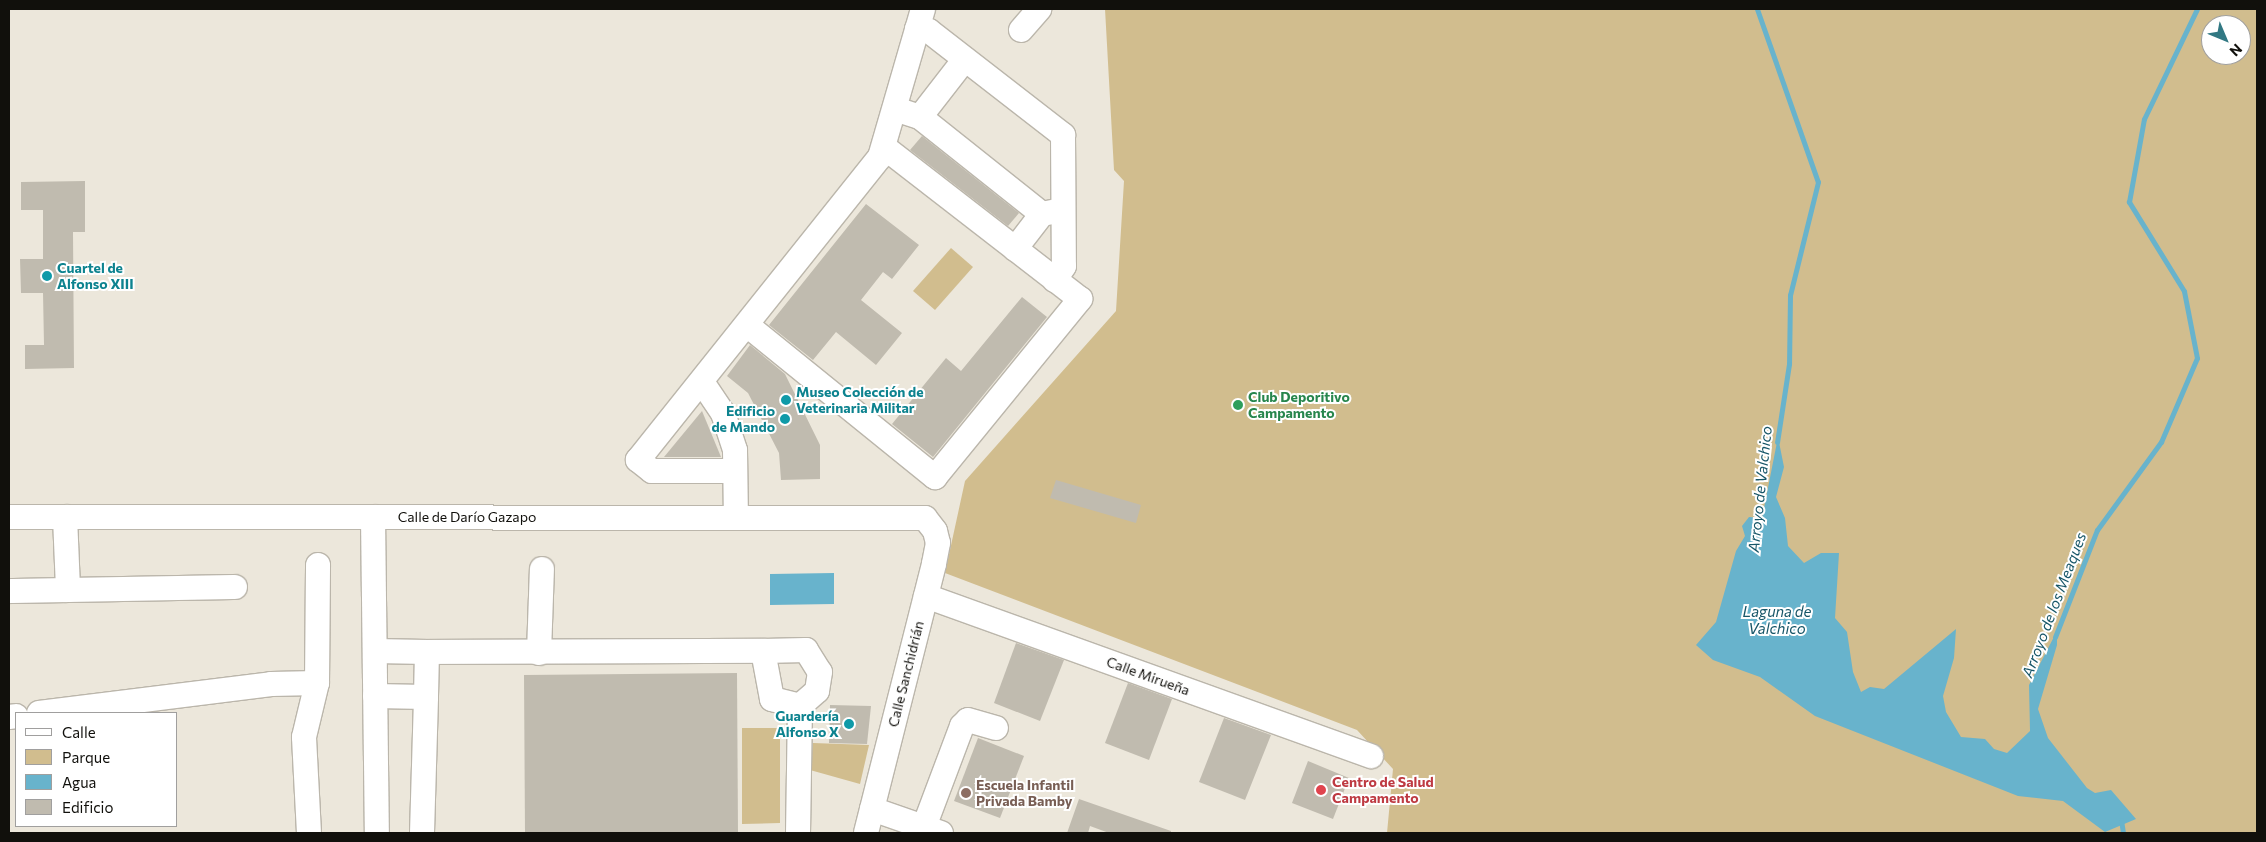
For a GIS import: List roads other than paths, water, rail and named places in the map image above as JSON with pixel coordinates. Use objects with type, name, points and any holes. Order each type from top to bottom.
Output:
[{"type":"street","points":[[1021,30],[1039,9]]},
{"type":"street","points":[[920,19],[929,31],[1063,136],[1053,212],[1064,266],[1055,280]]},
{"type":"street","points":[[735,471],[652,471],[638,460],[880,157],[920,19]]},
{"type":"street","points":[[920,117],[965,59]]},
{"type":"street","points":[[895,109],[920,117],[1053,212]]},
{"type":"street","points":[[747,325],[935,477],[1080,300],[884,147]]},
{"type":"street","points":[[1015,249],[1053,212]]},
{"type":"street","points":[[702,382],[723,413],[735,450],[736,518]]},
{"type":"street","name":"Calle de Darío Gazapo","points":[[9,517],[925,518]]},
{"type":"street","points":[[65,517],[68,590]]},
{"type":"street","points":[[372,517],[377,833]]},
{"type":"street","name":"Calle Sanchidrián","points":[[866,833],[938,543],[935,531],[925,518]]},
{"type":"street","points":[[309,833],[304,737],[317,683],[318,565]]},
{"type":"street","points":[[539,653],[542,569]]},
{"type":"street","points":[[9,591],[235,587]]},
{"type":"street","name":"Calle Mirueña","points":[[926,596],[1371,756]]},
{"type":"street","points":[[374,651],[539,653],[806,650],[820,672],[817,691],[800,706],[798,833]]},
{"type":"street","points":[[763,651],[772,699],[800,706]]},
{"type":"street","points":[[422,833],[427,652]]},
{"type":"street","points":[[47,712],[271,684],[317,683]]},
{"type":"street","points":[[375,696],[426,697]]},
{"type":"street","points":[[872,809],[933,830],[962,726],[968,720],[996,728]]},
{"type":"water","name":"Laguna de Valchico","points":[[1778,437],[1784,467],[1776,497],[1785,518],[1788,546],[1804,563],[1821,553],[1839,553],[1835,618],[1847,632],[1853,672],[1861,692],[1870,687],[1884,689],[1956,629],[1954,658],[1943,696],[1946,712],[1961,737],[1985,739],[1994,749],[2007,753],[2030,731],[2029,685],[2057,631],[2057,645],[2038,709],[2048,738],[2087,788],[2095,793],[2111,790],[2136,819],[2105,832],[2063,801],[2018,796],[1815,716],[1760,677],[1713,660],[1696,645],[1716,622],[1736,551],[1745,536],[1742,526],[1749,517],[1762,518]]},
{"type":"water","points":[[834,573],[834,604],[770,605],[770,574]]},
{"type":"waterway","name":"Arroyo de Valchico","points":[[1757,9],[1818,182],[1790,295],[1789,364],[1777,442]]},
{"type":"waterway","name":"Arroyo de los Meaques","points":[[2055,637],[2097,530],[2161,442],[2197,358],[2184,291],[2129,202],[2144,119],[2197,9]]},
{"type":"waterway","name":"Arroyo de los Meaques","points":[[2121,820],[2123,833]]},
{"type":"place","name":"Cuartel de Alfonso XIII","points":[[47,276]]},
{"type":"place","name":"Museo Colección de Veterinaria Militar","points":[[786,400]]},
{"type":"place","name":"Club Deporitivo Campamento","points":[[1238,405]]},
{"type":"place","name":"Edificio de Mando","points":[[785,419]]},
{"type":"place","name":"Guardería Alfonso X","points":[[849,724]]},
{"type":"place","name":"Centro de Salud Campamento","points":[[1321,790]]},
{"type":"place","name":"Escuela Infantil Privada Bamby","points":[[966,793]]}]
